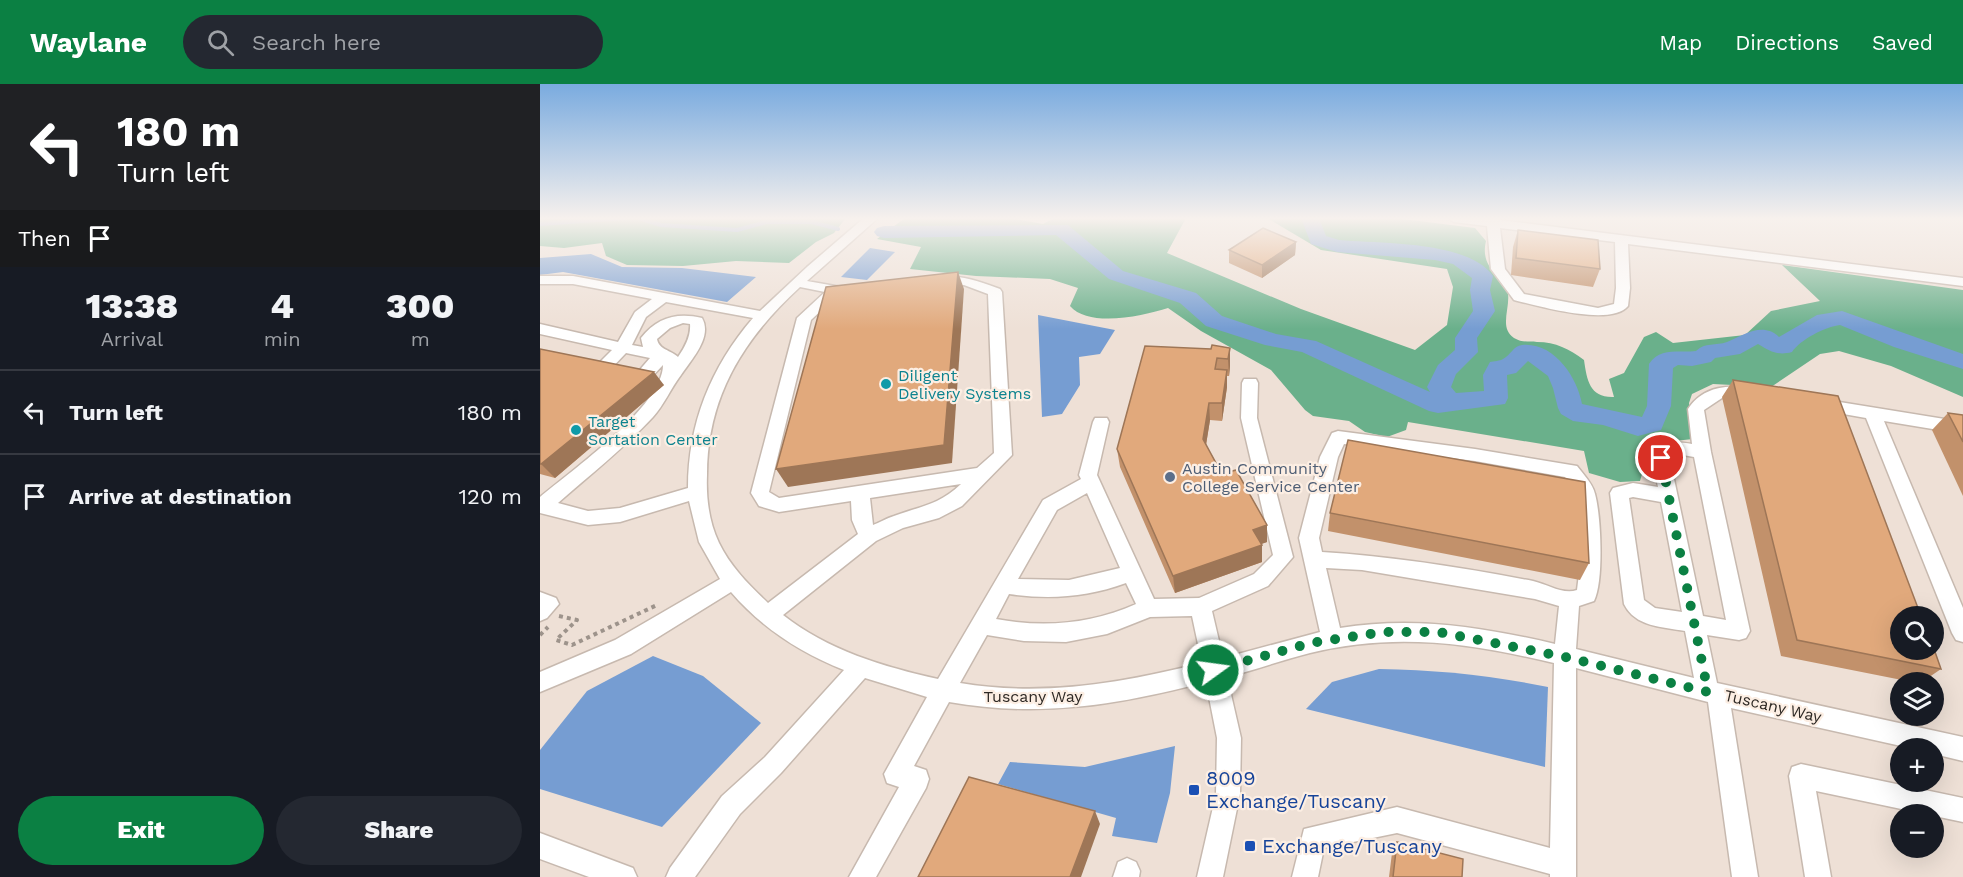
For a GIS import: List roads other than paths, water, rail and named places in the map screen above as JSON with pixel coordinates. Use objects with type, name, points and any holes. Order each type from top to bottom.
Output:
[{"type":"street","name":"Tuscany Way","points":[[830,255],[761,315],[738,344],[719,376],[699,436],[697,501],[706,538],[733,581],[768,615],[801,640],[860,668],[914,686],[942,691],[999,698],[1073,698],[1130,690],[1311,643],[1383,632],[1438,632],[1565,657],[1963,749]]},
{"type":"street","points":[[1496,255],[1498,269],[1519,297],[1598,312],[1615,310],[1621,306],[1622,255]]},
{"type":"street","points":[[1748,255],[1963,282]]},
{"type":"street","points":[[540,280],[573,280],[661,299],[761,315]]},
{"type":"street","points":[[768,615],[869,536],[898,522],[932,513],[955,501],[1003,455],[995,292],[965,281],[924,286]]},
{"type":"street","points":[[798,283],[842,290],[804,318],[760,493],[766,501],[779,505],[982,474]]},
{"type":"street","points":[[599,371],[623,347],[640,315],[661,299]]},
{"type":"street","points":[[541,506],[613,446],[649,411],[696,340],[699,329],[698,321],[673,320],[660,326],[649,338],[651,347],[659,352],[657,363],[639,380]]},
{"type":"street","points":[[540,329],[672,358],[671,377]]},
{"type":"street","points":[[981,625],[1019,633],[1068,633],[1121,622],[1148,608],[1201,607],[1261,580],[1283,557],[1249,418],[1250,382]]},
{"type":"street","points":[[1667,496],[1632,490],[1620,493],[1634,604],[1650,616],[1739,631],[1702,452],[1696,409],[1712,393],[1725,390],[1770,397]]},
{"type":"street","points":[[1804,403],[1963,428]]},
{"type":"street","points":[[1872,413],[1963,633]]},
{"type":"street","points":[[1101,422],[1088,475],[1148,608]]},
{"type":"street","points":[[1314,559],[1397,567],[1535,590],[1570,601],[1587,595],[1591,558],[1586,493],[1571,471],[1485,456],[1338,437],[1329,457],[1309,538],[1332,640]]},
{"type":"street","points":[[1702,452],[1673,447],[1661,458],[1693,624],[1713,693],[1745,877]]},
{"type":"street","points":[[862,877],[917,779],[896,774],[1003,585],[1050,505],[1091,482]]},
{"type":"street","points":[[541,506],[588,518],[620,515],[697,492]]},
{"type":"street","points":[[861,493],[858,513],[861,524],[869,536]]},
{"type":"street","points":[[1003,585],[1032,590],[1067,591],[1110,581],[1132,572]]},
{"type":"street","points":[[540,682],[623,647],[733,581]]},
{"type":"street","points":[[540,601],[549,604],[540,612]]},
{"type":"street","points":[[1305,877],[1313,838],[1397,820],[1563,870],[1565,657],[1570,601]]},
{"type":"street","points":[[1201,607],[1229,738],[1229,783],[1218,847],[1210,877]]},
{"type":"street","points":[[679,877],[731,805],[773,765],[860,668]]},
{"type":"street","points":[[1818,877],[1802,776],[1963,810]]},
{"type":"street","points":[[540,846],[624,877]]},
{"type":"water","points":[[593,255],[622,267],[682,268],[756,277],[727,302],[563,272],[540,275],[540,258]]},
{"type":"water","points":[[863,255],[892,255],[867,280],[841,277]]},
{"type":"water","points":[[1038,315],[1115,330],[1100,354],[1079,357],[1080,385],[1062,414],[1042,417]]},
{"type":"water","points":[[653,656],[703,676],[761,723],[662,827],[540,789],[540,750],[587,691]]},
{"type":"water","points":[[1379,669],[1464,674],[1548,687],[1545,767],[1306,709],[1332,682]]},
{"type":"water","points":[[1175,746],[1170,793],[1157,843],[1112,836],[1116,818],[998,784],[1010,762],[1085,767]]},
{"type":"waterway","points":[[1092,255],[1116,275],[1188,298],[1214,321],[1273,340],[1308,346],[1438,405],[1449,402]]},
{"type":"waterway","points":[[1439,255],[1460,260],[1483,276],[1480,290],[1484,311],[1466,338],[1467,352],[1446,370],[1439,387],[1449,402]]},
{"type":"waterway","points":[[1449,402],[1496,398],[1495,375],[1498,367],[1508,368],[1524,352],[1543,359],[1556,371],[1562,379],[1570,408],[1582,415],[1604,416],[1638,427],[1652,424],[1659,406],[1661,364],[1675,357],[1692,359],[1703,357],[1708,352],[1732,349],[1748,339],[1758,337],[1768,339],[1775,346],[1784,347],[1788,341],[1825,320],[1842,318],[1902,342],[1963,362]]},
{"type":"place","name":"Diligent Delivery Systems","points":[[886,384]]},
{"type":"place","name":"Target Sortation Center","points":[[576,430]]},
{"type":"place","name":"Austin Community College Service Center","points":[[1170,477]]},
{"type":"place","name":"8009 Exchange/Tuscany","points":[[1194,790]]},
{"type":"place","name":"Exchange/Tuscany","points":[[1250,846]]}]
